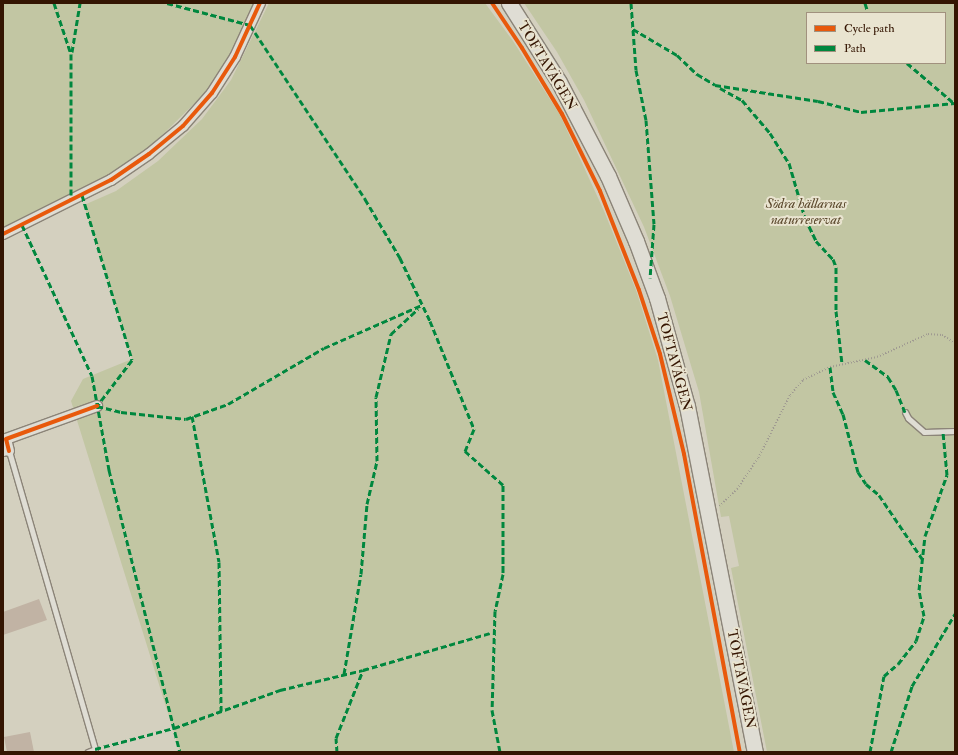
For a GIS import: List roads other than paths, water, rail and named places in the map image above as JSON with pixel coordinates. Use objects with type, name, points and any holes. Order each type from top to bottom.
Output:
[{"type":"main road","name":"TOFTAVÄGEN","points":[[509,3],[559,82],[584,128],[636,241],[673,351],[708,512],[755,752]]},
{"type":"street","points":[[3,234],[111,180],[149,154],[183,126],[212,93],[232,63],[260,3]]},
{"type":"street","points":[[6,452],[6,439],[97,406]]},
{"type":"lane","points":[[905,412],[908,418],[924,432],[955,431]]},
{"type":"lane","points":[[6,452],[95,750],[88,752]]},
{"type":"park label","name":"Södra hällarnas naturreservat","points":[[806,212]]}]
